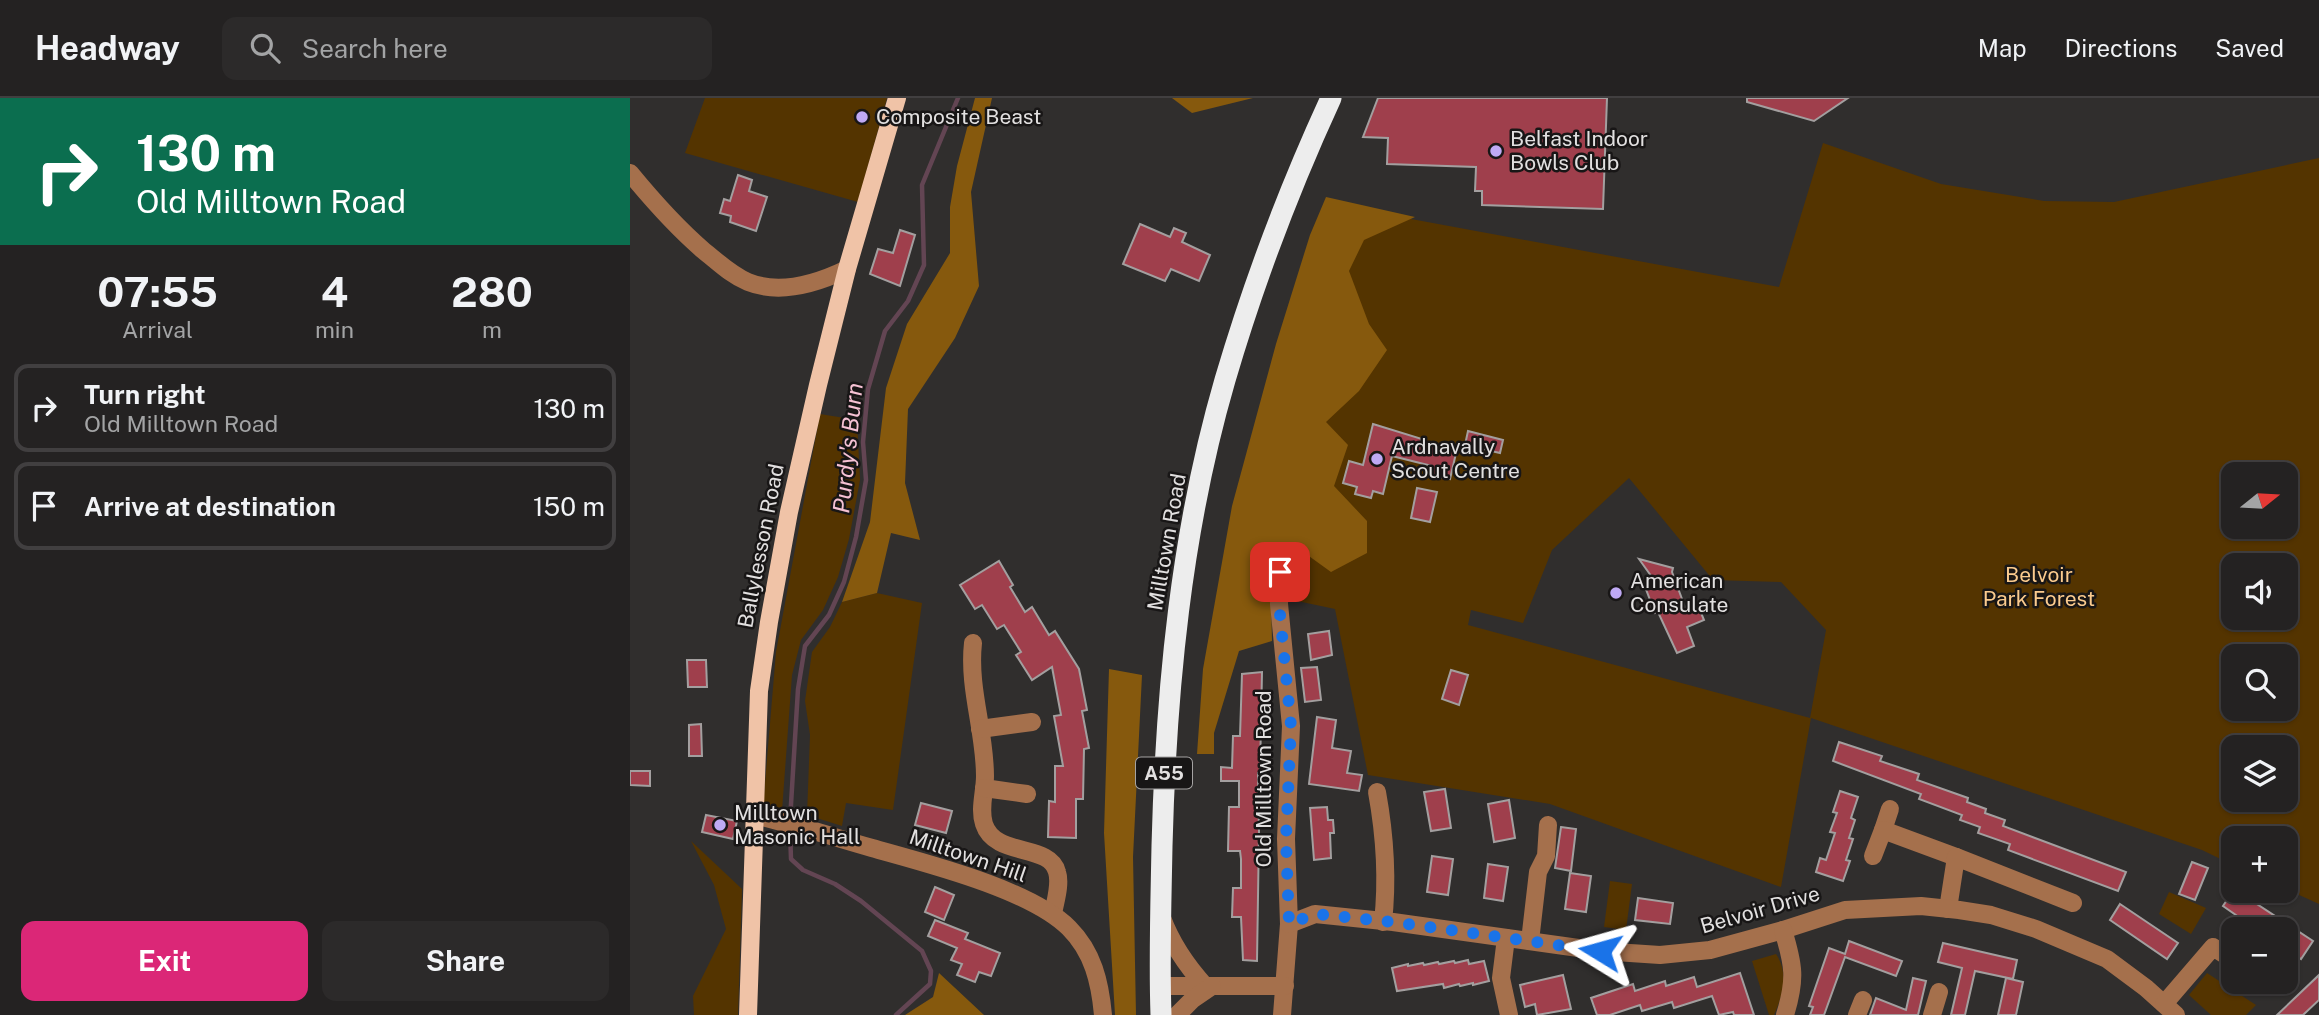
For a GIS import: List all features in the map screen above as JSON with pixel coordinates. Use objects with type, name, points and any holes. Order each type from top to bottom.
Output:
[{"type":"highway","name":"Milltown Road","points":[[1160,1015],[1164,760],[1177,625],[1191,532],[1225,382],[1253,293],[1331,98]]},
{"type":"main road","name":"Ballylesson Road","points":[[748,1015],[762,817],[759,691],[769,622],[789,512],[847,269],[897,98]]},
{"type":"street","points":[[630,173],[658,208],[685,235],[729,272],[749,283],[773,288],[798,286],[847,269]]},
{"type":"street","name":"Old Milltown Road","points":[[1280,572],[1279,604],[1291,726],[1286,839],[1289,924],[1282,1015]]},
{"type":"street","points":[[973,643],[971,671],[985,777],[984,825],[995,840],[1042,855],[1057,871],[1053,914]]},
{"type":"street","points":[[980,729],[1032,722]]},
{"type":"street","points":[[984,789],[1027,794]]},
{"type":"street","points":[[1377,792],[1386,859],[1387,885],[1383,922]]},
{"type":"street","points":[[1873,856],[1890,809]]},
{"type":"street","name":"Milltown Hill","points":[[762,817],[807,828],[968,878],[1053,914],[1070,929],[1087,952],[1100,984],[1103,1015]]},
{"type":"street","points":[[1530,941],[1538,872],[1546,856],[1548,825]]},
{"type":"street","points":[[1883,830],[2073,903]]},
{"type":"street","points":[[1948,909],[1956,856]]},
{"type":"street","name":"Belvoir Drive","points":[[1289,924],[1315,914],[1600,951],[1660,955],[1710,950],[1846,910],[1882,907],[1948,909],[1991,915],[2079,946],[2107,960],[2170,1009]]},
{"type":"street","points":[[1160,911],[1175,947],[1209,986]]},
{"type":"street","points":[[1783,930],[1794,970],[1792,991],[1785,1015]]},
{"type":"street","points":[[1506,938],[1501,978],[1508,1015]]},
{"type":"street","points":[[2170,1009],[2213,947],[2221,952]]},
{"type":"street","points":[[1160,986],[1285,986]]},
{"type":"street","points":[[1177,1015],[1209,986]]},
{"type":"street","points":[[1932,1015],[1938,992]]},
{"type":"green space","points":[[705,98],[887,98],[858,202],[685,153]]},
{"type":"green space","name":"Belvoir Park Forest","points":[[1823,143],[1941,184],[2044,201],[2114,202],[2319,158],[2319,904],[2298,894],[2298,826],[2221,826],[2221,859],[2202,850],[1811,718],[1781,887],[1550,804],[1368,775],[1335,609],[1269,595],[1341,206],[1779,287]],"holes":[[[1629,478],[1713,580],[1781,582],[1826,630],[1810,718],[1468,625],[1471,610],[1523,623],[1552,550]]]},
{"type":"green space","points":[[820,414],[857,420],[860,480],[849,539],[838,577],[823,610],[801,640],[792,675],[782,811],[763,807],[776,652]]},
{"type":"green space","points":[[877,593],[922,603],[893,810],[846,803],[842,826],[807,815],[810,735],[805,701],[812,652],[830,627],[842,602]]},
{"type":"green space","points":[[691,841],[742,889],[738,1015],[694,1015],[693,996],[726,929],[714,885]]},
{"type":"green space","points":[[1610,881],[1632,884],[1626,930],[1604,927]]},
{"type":"green space","points":[[2169,892],[2206,908],[2191,934],[2159,914]]},
{"type":"green space","points":[[1776,954],[1782,969],[1783,984],[1774,1015],[1769,1015],[1752,961]]},
{"type":"green space","points":[[2207,973],[2221,982],[2221,994],[2239,994],[2256,1005],[2246,1015],[2211,1015],[2189,995]]},
{"type":"shaded area","points":[[975,98],[992,98],[971,192],[979,286],[955,338],[908,409],[905,483],[920,540],[891,533],[877,593],[842,602],[870,522],[886,388],[907,324],[950,253],[950,207],[957,166]]},
{"type":"shaded area","points":[[1172,98],[1253,98],[1192,113]]},
{"type":"shaded area","points":[[1326,197],[1415,217],[1364,240],[1349,271],[1369,324],[1387,350],[1359,391],[1326,422],[1348,445],[1334,486],[1367,521],[1367,553],[1331,572],[1295,546],[1270,554],[1272,641],[1239,651],[1214,733],[1214,754],[1197,754],[1203,669],[1232,506],[1276,344],[1310,235]]},
{"type":"shaded area","points":[[1109,669],[1142,675],[1133,857],[1136,1015],[1115,1015],[1104,833]]},
{"type":"shaded area","points":[[939,973],[984,1015],[905,1015],[933,997]]},
{"type":"building","name":"Belfast Indoor Bowls Club","points":[[1378,98],[1607,98],[1603,209],[1482,205],[1482,191],[1475,191],[1476,167],[1387,164],[1388,138],[1363,137]]},
{"type":"building","points":[[1747,98],[1848,98],[1814,121],[1747,102]]},
{"type":"building","points":[[738,175],[752,180],[749,191],[767,197],[756,231],[730,222],[731,216],[720,213],[724,199],[730,201]]},
{"type":"building","points":[[1140,224],[1170,237],[1174,228],[1186,233],[1182,242],[1210,255],[1199,281],[1171,269],[1165,281],[1123,264]]},
{"type":"building","points":[[900,230],[915,235],[900,286],[870,274],[878,249],[893,253]]},
{"type":"building","name":"Ardnavally Scout Centre","points":[[1373,424],[1422,439],[1421,441],[1457,449],[1450,479],[1430,475],[1432,466],[1392,456],[1383,494],[1373,491],[1371,498],[1355,494],[1357,487],[1343,483],[1349,461],[1363,465]]},
{"type":"building","points":[[1468,431],[1503,440],[1500,453],[1465,445]]},
{"type":"building","points":[[1417,488],[1437,492],[1430,522],[1411,518]]},
{"type":"building","points":[[1639,559],[1673,568],[1672,572],[1685,607],[1697,603],[1704,620],[1687,627],[1694,646],[1677,653],[1658,612],[1655,613],[1644,584],[1654,580]]},
{"type":"building","points":[[999,561],[1025,612],[1032,607],[1049,635],[1055,631],[1079,669],[1087,710],[1082,711],[1089,748],[1084,749],[1083,799],[1076,799],[1076,838],[1048,837],[1049,801],[1055,802],[1055,766],[1063,766],[1054,716],[1061,715],[1052,667],[1032,680],[1016,655],[1021,652],[1004,625],[997,629],[982,605],[975,609],[960,585]]},
{"type":"building","points":[[1329,631],[1332,655],[1311,660],[1308,634]]},
{"type":"building","points":[[687,660],[706,660],[707,687],[688,687]]},
{"type":"building","points":[[1317,667],[1321,700],[1305,702],[1301,668]]},
{"type":"building","points":[[1451,670],[1468,675],[1459,705],[1442,699]]},
{"type":"building","points":[[1262,672],[1258,773],[1257,961],[1243,960],[1241,917],[1232,917],[1233,888],[1241,888],[1241,859],[1240,851],[1228,851],[1229,807],[1239,807],[1239,781],[1221,781],[1221,767],[1232,768],[1233,736],[1240,736],[1242,674]]},
{"type":"building","points":[[1317,717],[1336,720],[1332,748],[1351,751],[1347,773],[1362,775],[1359,791],[1309,784]]},
{"type":"building","points":[[701,724],[702,756],[689,756],[689,725]]},
{"type":"building","points":[[1839,742],[1882,756],[1880,761],[1919,774],[1917,780],[1968,798],[1967,802],[1986,809],[1985,813],[2005,820],[2003,826],[2126,872],[2118,891],[2008,850],[2010,844],[1978,833],[1980,827],[1960,820],[1962,815],[1919,799],[1921,794],[1833,761]]},
{"type":"building","points":[[630,771],[650,771],[650,786],[630,785]]},
{"type":"building","points":[[1445,789],[1451,828],[1431,831],[1424,792]]},
{"type":"building","points":[[1840,791],[1858,797],[1851,818],[1855,820],[1849,838],[1853,839],[1846,860],[1850,861],[1843,881],[1816,872],[1820,858],[1826,860],[1835,833],[1830,832],[1837,813],[1833,812]]},
{"type":"building","points":[[1509,800],[1515,838],[1494,842],[1488,804]]},
{"type":"building","points":[[921,803],[952,811],[946,833],[915,825]]},
{"type":"building","points":[[1327,807],[1328,820],[1333,820],[1334,833],[1330,833],[1331,858],[1314,860],[1310,808]]},
{"type":"building","name":"Milltown Masonic Hall","points":[[706,815],[737,821],[733,839],[702,832]]},
{"type":"building","points":[[1561,827],[1576,829],[1571,871],[1555,868]]},
{"type":"building","points":[[1432,856],[1453,859],[1448,895],[1427,892]]},
{"type":"building","points":[[2192,862],[2208,868],[2195,900],[2179,894]]},
{"type":"building","points":[[1488,864],[1508,867],[1503,901],[1484,898]]},
{"type":"building","points":[[1570,873],[1591,876],[1586,912],[1565,909]]},
{"type":"building","points":[[935,887],[954,895],[944,920],[925,912]]},
{"type":"building","points":[[1638,898],[1673,903],[1670,924],[1635,920]]},
{"type":"building","points":[[2225,903],[2255,903],[2277,917],[2239,917],[2223,906]]},
{"type":"building","points":[[2120,904],[2178,943],[2167,959],[2110,920]]},
{"type":"building","points":[[935,920],[968,933],[965,939],[1000,953],[991,976],[979,972],[975,982],[957,975],[962,964],[951,960],[957,948],[928,936]]},
{"type":"building","points":[[2298,931],[2313,941],[2301,959],[2298,957]]},
{"type":"building","points":[[1849,941],[1902,961],[1896,976],[1845,957],[1824,1015],[1810,1015],[1813,1007],[1809,1006],[1829,948],[1845,954]]},
{"type":"building","points":[[1943,943],[2017,960],[2013,979],[1975,971],[1965,1015],[1951,1015],[1962,968],[1938,962]]},
{"type":"building","points":[[1468,960],[1469,964],[1484,961],[1489,981],[1473,985],[1459,984],[1444,988],[1443,984],[1397,991],[1392,968],[1408,964],[1455,963]]},
{"type":"building","points":[[1740,973],[1754,1015],[1734,1015],[1733,1012],[1719,1015],[1712,996],[1674,1008],[1672,1002],[1642,1011],[1640,1005],[1610,1015],[1597,1015],[1591,998],[1633,984],[1635,991],[1665,981],[1666,986],[1694,977],[1697,987]]},
{"type":"building","points":[[1563,975],[1571,1009],[1537,1015],[1535,1004],[1525,1007],[1520,985]]},
{"type":"building","points":[[2319,975],[2319,1000],[2303,1015],[2277,1015]]},
{"type":"building","points":[[1913,978],[1926,981],[1918,1015],[1870,1015],[1876,998],[1906,1010]]},
{"type":"building","points":[[2006,978],[2023,982],[2016,1015],[1998,1015]]},
{"type":"waterway","name":"Purdy's Burn","points":[[790,821],[798,689],[805,646],[829,615],[844,582],[856,537],[866,480],[863,442],[868,389],[885,331],[908,301],[924,265],[922,185],[958,98]]},
{"type":"waterway","name":"Purdy's Burn","points":[[790,830],[791,859],[803,870],[835,884],[861,901],[922,951],[931,971],[930,984],[896,1015]]},
{"type":"place","name":"Composite Beast","points":[[862,117]]},
{"type":"place","name":"Belfast Indoor Bowls Club","points":[[1496,151]]},
{"type":"place","name":"Ardnavally Scout Centre","points":[[1377,459]]},
{"type":"place","name":"American Consulate","points":[[1616,593]]},
{"type":"place","name":"Milltown Masonic Hall","points":[[720,825]]},
{"type":"route","points":[[1280,572],[1279,604],[1291,726],[1286,839],[1289,924],[1315,914],[1393,922],[1600,951]]}]
